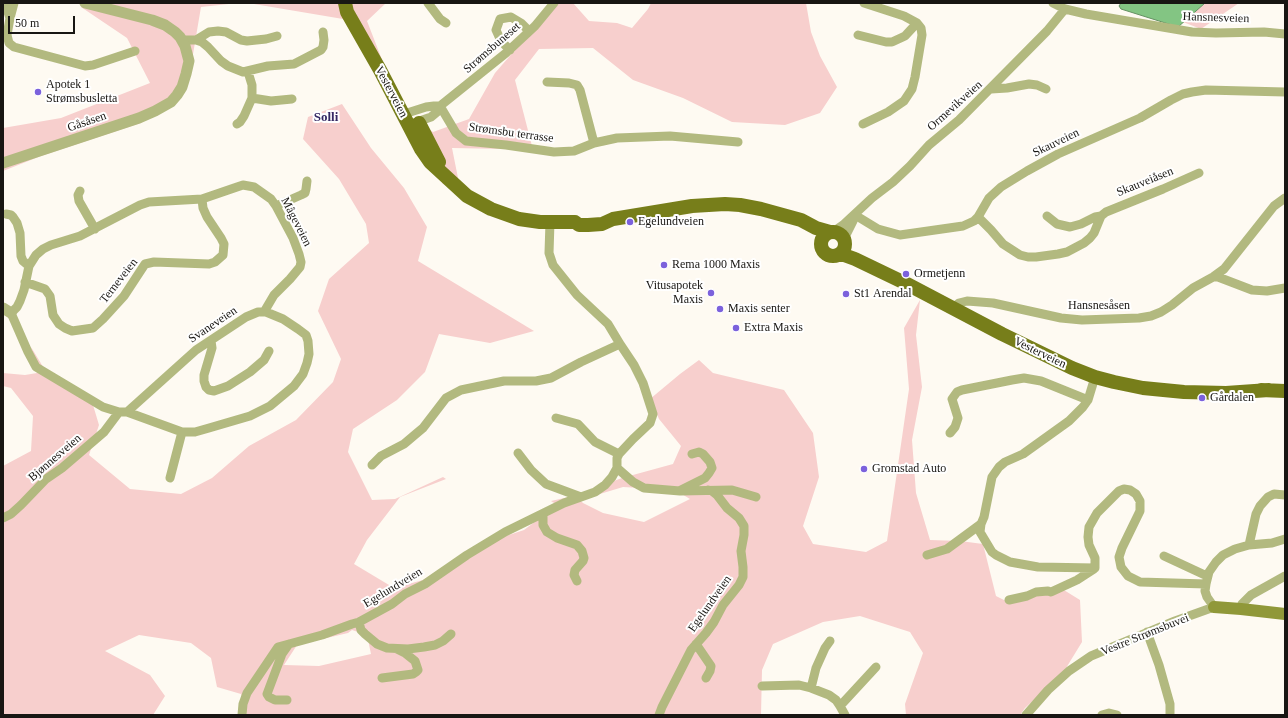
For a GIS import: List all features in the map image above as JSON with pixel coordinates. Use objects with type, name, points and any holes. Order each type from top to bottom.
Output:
[{"type":"main road","name":"Vesterveien","points":[[345,3],[352,8],[361,20],[384,59],[411,118],[445,175],[467,196],[491,209],[519,219],[550,222],[575,222],[581,219],[604,217],[613,219],[692,206],[725,204],[740,205],[801,220],[816,228],[838,236],[850,247],[906,283]]},
{"type":"main road","name":"Vesterveien","points":[[783,215],[811,234],[821,246]]},
{"type":"main road","points":[[826,234],[838,236],[843,249],[838,255],[827,255],[822,251],[822,239],[826,234]]},
{"type":"main road","name":"Vesterveien","points":[[838,255],[844,255],[855,259],[906,283],[1045,356],[1095,377],[1143,388],[1184,392],[1226,393],[1269,390],[1285,391]]},
{"type":"main road","name":"Vestre Strømsbuvei","points":[[1214,608],[1285,614]]},
{"type":"street","points":[[4,3],[10,18]]},
{"type":"street","points":[[14,3],[7,39],[14,48],[80,65],[93,65],[135,51]]},
{"type":"street","name":"Gåsåsen","points":[[3,163],[155,112],[178,95],[182,87],[189,61],[186,46],[171,28],[134,15],[85,3]]},
{"type":"street","points":[[428,3],[440,19],[446,23]]},
{"type":"street","name":"Strømsbuneset","points":[[411,118],[431,117],[437,112],[440,106],[448,102],[510,50],[535,26],[554,3]]},
{"type":"street","points":[[863,124],[888,112],[904,101],[912,89],[922,35],[921,28],[917,23],[904,16],[864,3]]},
{"type":"street","name":"Hansnesveien","points":[[1053,3],[1065,9],[1086,14],[1192,32],[1264,32],[1285,34]]},
{"type":"street","name":"Ormevikveien","points":[[838,236],[853,221],[855,214],[872,198],[893,182],[929,145],[959,120],[991,89],[1047,31],[1065,9]]},
{"type":"street","points":[[510,50],[501,41],[496,30],[500,20],[511,17],[521,23],[529,32]]},
{"type":"street","points":[[858,35],[886,42],[892,42],[905,36],[917,23]]},
{"type":"street","points":[[196,40],[209,32],[218,31],[226,32],[241,40],[247,41],[277,36]]},
{"type":"street","points":[[182,40],[196,40],[208,47],[228,66],[236,70],[248,72],[268,66],[294,64],[321,50],[324,40],[323,32]]},
{"type":"street","points":[[237,124],[244,116],[252,98],[252,85],[248,72]]},
{"type":"street","points":[[547,82],[577,85],[580,90],[594,143]]},
{"type":"street","points":[[991,89],[1028,84],[1037,85],[1046,89]]},
{"type":"street","name":"Skauveien","points":[[978,217],[989,198],[1001,187],[1027,171],[1058,154],[1140,118],[1183,94],[1206,90],[1285,92]]},
{"type":"street","points":[[252,98],[271,101],[292,99]]},
{"type":"street","name":"Strømsbu terrasse","points":[[440,106],[456,133],[466,141],[554,152],[574,151],[594,143],[617,138],[670,136],[738,142]]},
{"type":"street","name":"Skauveiåsen","points":[[1047,216],[1056,224],[1070,227],[1081,224],[1095,217],[1102,216],[1111,209],[1199,173]]},
{"type":"street","points":[[276,206],[301,196],[306,190],[307,181]]},
{"type":"street","name":"Mågeveien","points":[[28,266],[36,255],[47,247],[80,236],[148,202],[202,199],[237,187],[249,185],[260,190],[271,199],[276,206],[293,238],[301,262],[300,267],[274,295],[264,312]]},
{"type":"street","points":[[80,191],[78,195],[79,201],[95,229]]},
{"type":"street","name":"Hansnesåsen","points":[[953,308],[959,303],[967,301],[993,303],[1061,318],[1082,320],[1139,318],[1151,316],[1172,305],[1193,288],[1224,269],[1274,206],[1285,198]]},
{"type":"street","name":"Terneveien","points":[[25,282],[45,289],[50,296],[53,315],[59,324],[72,331],[93,328],[124,296],[144,264],[154,262],[209,264],[215,262],[223,255],[224,244],[207,217],[203,208],[202,199]]},
{"type":"street","points":[[6,214],[11,215],[17,222],[20,233],[21,256],[23,261],[28,266],[24,290],[20,301],[14,311],[7,310]]},
{"type":"street","points":[[855,214],[878,228],[900,235],[963,226],[974,221],[978,217],[1003,244],[1020,255],[1028,257],[1067,252],[1084,243],[1094,233],[1102,216]]},
{"type":"street","points":[[550,222],[549,253],[553,265],[577,295],[608,324],[634,365],[643,383],[653,414],[653,419],[650,423],[619,454],[594,442],[578,424],[556,418]]},
{"type":"street","points":[[1213,277],[1218,277],[1252,290],[1267,291],[1285,288]]},
{"type":"street","points":[[7,310],[36,367],[103,407],[123,412],[182,432],[195,432],[250,416],[263,410],[294,386],[303,374],[308,363],[309,354],[306,335],[283,319],[264,312]]},
{"type":"street","name":"Svaneveien","points":[[123,412],[196,350],[246,317],[258,312],[264,312]]},
{"type":"street","points":[[211,341],[212,348],[204,375],[204,381],[206,387],[214,392],[228,386],[250,372],[264,360],[269,351]]},
{"type":"street","points":[[372,465],[381,456],[404,444],[423,428],[446,398],[461,390],[504,381],[536,381],[551,378],[620,344]]},
{"type":"street","points":[[1095,377],[1088,400],[1084,407],[1069,421],[1023,454],[1005,462],[999,467],[992,477],[980,532],[992,552],[1010,562],[1038,567],[1095,568]]},
{"type":"street","points":[[950,433],[955,427],[958,418],[952,399],[957,392],[962,390],[1024,378],[1041,381],[1088,400]]},
{"type":"street","name":"Bjønnesveien","points":[[3,518],[21,505],[46,479],[62,468],[104,432],[123,412]]},
{"type":"street","points":[[170,478],[182,432]]},
{"type":"street","points":[[680,491],[705,478],[712,468],[710,462],[703,454],[699,452],[692,454]]},
{"type":"street","points":[[518,453],[531,470],[546,484],[581,497]]},
{"type":"street","name":"Egelundveien","points":[[242,715],[243,704],[247,693],[278,647],[322,635],[359,622],[392,604],[405,594],[425,584],[467,555],[505,532],[564,503],[595,492],[605,485],[612,477],[617,468],[617,458],[619,454]]},
{"type":"street","points":[[617,468],[633,482],[644,488],[680,491],[732,490],[756,497]]},
{"type":"street","points":[[1095,568],[1095,558],[1089,545],[1089,527],[1098,513],[1115,495],[1124,489],[1130,490],[1136,494],[1140,501],[1140,511],[1119,557],[1121,568],[1124,572],[1128,576],[1140,582],[1206,580]]},
{"type":"street","name":"Egelundveien","points":[[659,715],[690,650],[714,622],[723,604],[738,585],[743,574],[741,551],[744,526],[739,518],[726,508],[717,495],[708,490]]},
{"type":"street","points":[[1249,545],[1256,514],[1260,506],[1268,497],[1274,494],[1285,495]]},
{"type":"street","points":[[543,514],[543,525],[547,532],[557,538],[577,545],[582,551],[584,558],[575,570],[574,575],[577,581]]},
{"type":"street","points":[[927,555],[947,549],[981,524]]},
{"type":"street","points":[[1214,608],[1207,597],[1205,590],[1206,580],[1216,562],[1223,555],[1235,549],[1249,545],[1272,543],[1285,539]]},
{"type":"street","points":[[1164,556],[1206,580]]},
{"type":"street","points":[[1009,600],[1027,596],[1036,592],[1051,592],[1077,580],[1095,568]]},
{"type":"street","points":[[1240,609],[1242,604],[1251,594],[1285,576]]},
{"type":"street","name":"Vestre Strømsbuvei","points":[[1029,714],[1048,690],[1069,671],[1091,656],[1175,621],[1214,608]]},
{"type":"street","points":[[359,622],[361,630],[377,644],[387,648],[424,648],[443,641],[451,634]]},
{"type":"street","points":[[1147,632],[1159,665],[1170,704],[1170,715]]},
{"type":"street","points":[[811,688],[816,668],[825,648],[830,641]]},
{"type":"street","points":[[287,700],[275,700],[267,694],[282,654],[289,644]]},
{"type":"street","points":[[696,644],[711,666],[706,678]]},
{"type":"street","points":[[382,678],[413,674],[418,670],[415,661],[405,653],[392,648]]},
{"type":"street","points":[[840,706],[876,667]]},
{"type":"street","points":[[762,686],[799,685],[811,688],[836,700],[845,715]]},
{"type":"street","points":[[1102,715],[1109,713],[1117,715]]},
{"type":"shaded area","points":[[96,3],[238,3],[201,7],[192,60],[176,101],[141,123],[41,156],[3,171],[3,128],[61,118],[150,83],[127,38],[81,7]]},
{"type":"shaded area","points":[[248,3],[386,3],[367,21],[386,70],[408,116],[433,132],[469,119],[495,73],[556,3],[573,3],[589,21],[617,23],[632,28],[648,9],[651,3],[806,3],[811,32],[820,56],[837,87],[820,113],[785,125],[732,122],[683,98],[633,80],[593,48],[539,49],[515,80],[532,146],[506,149],[452,148],[460,188],[443,184],[390,94],[365,47],[343,19]]},
{"type":"shaded area","points":[[1121,3],[1205,3],[1178,27],[1121,9],[1119,6]]},
{"type":"shaded area","points":[[1205,3],[1239,3],[1201,29],[1183,22]]},
{"type":"shaded area","points":[[342,104],[371,148],[404,188],[427,227],[418,261],[534,331],[490,343],[439,334],[425,372],[397,400],[353,429],[348,452],[372,500],[395,499],[443,477],[446,479],[400,497],[367,540],[354,564],[394,588],[423,580],[473,547],[524,530],[557,505],[551,501],[573,496],[622,478],[673,464],[681,446],[659,419],[650,399],[699,360],[713,373],[784,390],[813,433],[819,477],[803,526],[813,544],[866,552],[887,541],[909,389],[904,328],[920,300],[916,335],[922,387],[912,440],[916,493],[930,540],[960,541],[983,544],[996,596],[1008,602],[1059,587],[1080,600],[1082,642],[1063,673],[1025,708],[1020,715],[906,715],[905,704],[923,653],[910,632],[860,616],[823,622],[773,644],[762,670],[761,715],[247,715],[241,694],[217,687],[211,658],[191,643],[139,635],[105,651],[150,675],[165,696],[153,715],[3,715],[3,466],[31,451],[33,416],[11,388],[3,386],[3,373],[25,375],[37,373],[31,347],[48,375],[93,405],[99,425],[89,455],[130,489],[181,494],[212,478],[249,446],[296,420],[333,382],[341,359],[318,311],[329,279],[369,243],[366,224],[339,179],[303,139],[308,117]],"holes":[[[623,487],[675,490],[690,499],[644,522],[603,513],[580,500]],[[352,630],[367,635],[371,654],[319,666],[284,665],[297,645],[348,633]]]},
{"type":"place","name":"Apotek 1 Strømsbusletta","points":[[38,92]]},
{"type":"place","name":"Egelundveien","points":[[630,222]]},
{"type":"place","name":"Rema 1000 Maxis","points":[[664,265]]},
{"type":"place","name":"Ormetjenn","points":[[906,274]]},
{"type":"place","name":"Vitusapotek Maxis","points":[[711,293]]},
{"type":"place","name":"St1 Arendal","points":[[846,294]]},
{"type":"place","name":"Maxis senter","points":[[720,309]]},
{"type":"place","name":"Extra Maxis","points":[[736,328]]},
{"type":"place","name":"Gårdalen","points":[[1202,398]]},
{"type":"place","name":"Gromstad Auto","points":[[864,469]]},
{"type":"district","name":"Solli","points":[[326,118]]}]
